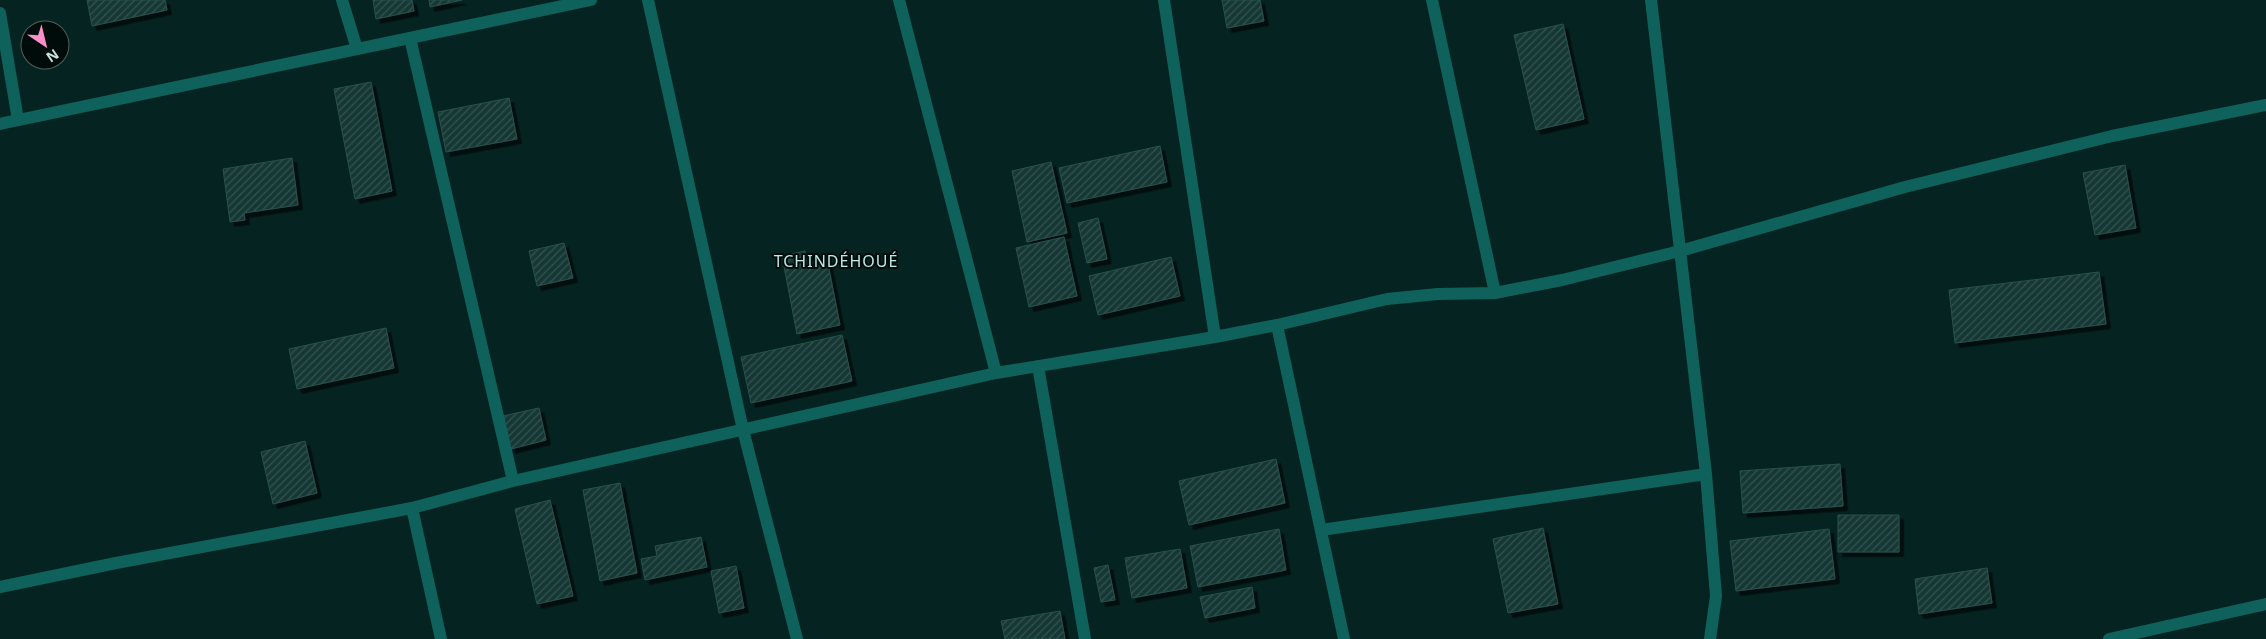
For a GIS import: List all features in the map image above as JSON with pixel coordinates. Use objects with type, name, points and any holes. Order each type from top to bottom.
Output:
[{"type":"street","points":[[342,0],[357,49]]},
{"type":"street","points":[[0,124],[591,0]]},
{"type":"street","points":[[648,0],[744,430],[797,639]]},
{"type":"street","points":[[899,0],[996,373]]},
{"type":"street","points":[[1164,0],[1215,338]]},
{"type":"street","points":[[1432,0],[1494,293]]},
{"type":"street","points":[[1651,0],[1706,474],[1716,596],[1710,639]]},
{"type":"street","points":[[0,13],[18,120]]},
{"type":"street","points":[[410,38],[513,481]]},
{"type":"street","points":[[0,587],[116,563],[412,508],[513,481],[996,373],[1215,338],[1387,299],[1438,294],[1494,293],[1562,280],[1680,250],[1905,187],[2112,136],[2266,105]]},
{"type":"street","points":[[1277,325],[1344,639]]},
{"type":"street","points":[[1038,366],[1085,639]]},
{"type":"street","points":[[1321,530],[1706,474]]},
{"type":"street","points":[[412,508],[441,639]]},
{"type":"street","points":[[2109,639],[2266,604]]},
{"type":"building","points":[[87,0],[165,0],[167,10],[92,26]]},
{"type":"building","points":[[373,0],[412,0],[414,11],[376,19]]},
{"type":"building","points":[[429,0],[462,0],[430,7]]},
{"type":"building","points":[[1222,0],[1260,0],[1264,21],[1227,28]]},
{"type":"building","points":[[1563,24],[1584,119],[1536,130],[1514,35]]},
{"type":"building","points":[[371,82],[392,191],[355,199],[334,89]]},
{"type":"building","points":[[509,98],[517,139],[446,152],[438,112]]},
{"type":"building","points":[[1160,146],[1167,182],[1067,203],[1059,168]]},
{"type":"building","points":[[292,158],[298,205],[244,213],[245,220],[230,222],[223,169]]},
{"type":"building","points":[[1051,162],[1067,233],[1027,242],[1012,171]]},
{"type":"building","points":[[2125,165],[2136,228],[2095,235],[2083,173]]},
{"type":"building","points":[[1098,218],[1107,259],[1087,263],[1078,223]]},
{"type":"building","points":[[1064,237],[1077,296],[1029,307],[1016,248]]},
{"type":"building","points":[[564,243],[573,278],[537,286],[529,251]]},
{"type":"building","points":[[805,251],[807,263],[827,259],[840,325],[797,334],[782,256]]},
{"type":"building","points":[[1171,257],[1180,296],[1098,315],[1089,276]]},
{"type":"building","points":[[2099,272],[2106,324],[1955,343],[1949,290]]},
{"type":"building","points":[[386,328],[394,368],[297,389],[289,349]]},
{"type":"building","points":[[842,335],[852,381],[751,403],[741,357]]},
{"type":"building","points":[[539,408],[546,440],[511,449],[503,416]]},
{"type":"building","points":[[305,441],[317,493],[273,504],[261,452]]},
{"type":"building","points":[[1276,459],[1285,503],[1189,525],[1179,481]]},
{"type":"building","points":[[1840,464],[1843,506],[1743,513],[1740,471]]},
{"type":"building","points":[[620,483],[637,573],[600,581],[583,490]]},
{"type":"building","points":[[550,500],[573,596],[537,604],[515,509]]},
{"type":"building","points":[[1838,515],[1899,515],[1899,552],[1838,552]]},
{"type":"building","points":[[1543,528],[1558,604],[1508,613],[1493,539]]},
{"type":"building","points":[[1279,529],[1286,570],[1198,587],[1190,546]]},
{"type":"building","points":[[1829,529],[1835,579],[1736,591],[1730,541]]},
{"type":"building","points":[[701,537],[707,567],[645,580],[641,559],[657,556],[655,546]]},
{"type":"building","points":[[1180,549],[1187,588],[1132,598],[1125,558]]},
{"type":"building","points":[[1108,565],[1115,600],[1101,602],[1094,568]]},
{"type":"building","points":[[736,566],[744,608],[719,613],[711,571]]},
{"type":"building","points":[[1987,568],[1992,603],[1919,614],[1915,579]]},
{"type":"building","points":[[1252,587],[1255,608],[1205,618],[1200,597]]},
{"type":"building","points":[[1060,611],[1065,639],[1005,639],[1001,621]]},
{"type":"district","name":"TCHINDÉHOUÉ","points":[[836,261]]}]
